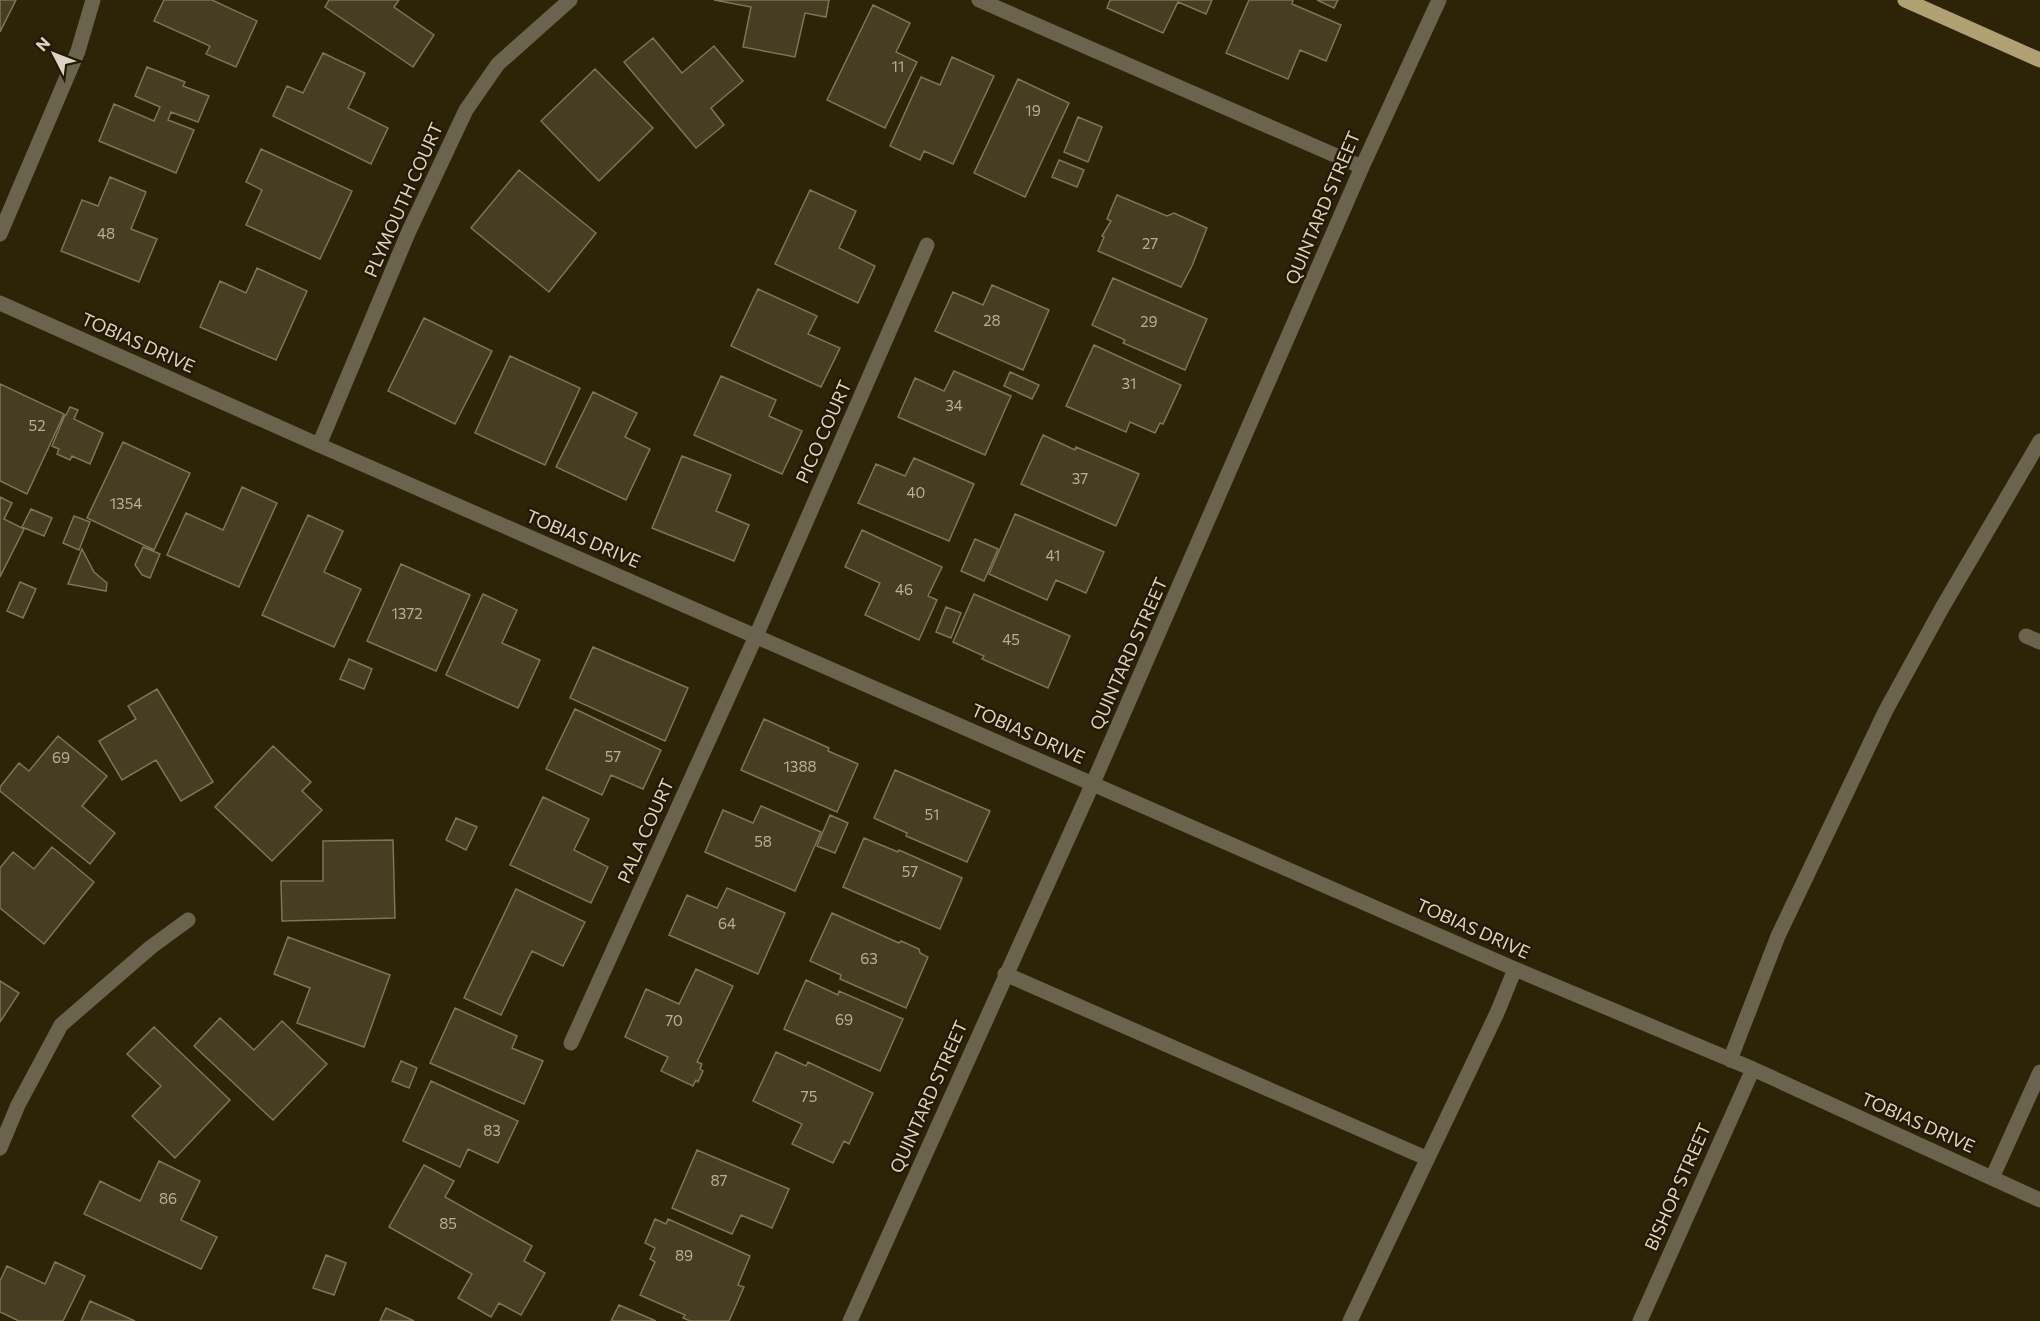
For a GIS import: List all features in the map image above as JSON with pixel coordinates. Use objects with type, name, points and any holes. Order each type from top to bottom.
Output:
[{"type":"main road","points":[[1905,0],[2040,60]]},
{"type":"street","points":[[0,234],[78,51],[93,0]]},
{"type":"street","name":"PLYMOUTH COURT","points":[[319,445],[409,231],[466,110],[498,64],[570,0]]},
{"type":"street","points":[[979,0],[1362,167]]},
{"type":"street","name":"QUINTARD STREET","points":[[850,1321],[1093,783],[1362,167],[1439,0]]},
{"type":"street","name":"PICO COURT","points":[[756,636],[927,245]]},
{"type":"street","name":"TOBIAS DRIVE","points":[[0,303],[1515,969],[1753,1069],[2040,1200]]},
{"type":"street","points":[[1730,1060],[1778,936],[1886,710],[1941,608],[2040,441]]},
{"type":"street","name":"PALA COURT","points":[[571,1043],[756,636]]},
{"type":"street","points":[[0,1148],[18,1105],[61,1025],[152,947],[188,920]]},
{"type":"street","points":[[1350,1321],[1497,1013],[1515,969]]},
{"type":"street","points":[[1005,974],[1426,1158]]},
{"type":"street","name":"BISHOP STREET","points":[[1640,1321],[1753,1069]]},
{"type":"street","points":[[1992,1178],[2040,1072]]},
{"type":"building","points":[[0,0],[16,0],[0,32]]},
{"type":"building","points":[[164,0],[212,0],[257,21],[236,67],[206,54],[210,46],[154,21]]},
{"type":"building","points":[[329,0],[399,0],[394,7],[434,35],[413,67],[325,7]]},
{"type":"building","points":[[714,0],[829,0],[826,17],[805,13],[795,57],[743,47],[751,7]]},
{"type":"building","points":[[1110,0],[1212,0],[1206,14],[1178,2],[1163,33],[1107,8]]},
{"type":"building","points":[[1249,0],[1293,0],[1292,4],[1341,25],[1326,61],[1300,50],[1288,79],[1226,53]]},
{"type":"building","points":[[1317,0],[1338,0],[1334,8]]},
{"type":"building","points":[[873,5],[910,23],[896,52],[917,62],[885,128],[827,100]]},
{"type":"building","points":[[653,38],[682,73],[714,46],[743,81],[711,108],[724,125],[696,148],[624,62]]},
{"type":"building","points":[[323,53],[365,73],[348,108],[388,128],[371,164],[273,116],[287,86],[303,93]]},
{"type":"building","points":[[952,57],[994,76],[953,164],[924,151],[920,160],[890,146],[921,77],[940,85]]},
{"type":"building","points":[[147,67],[185,82],[183,86],[209,96],[198,122],[171,112],[168,120],[194,130],[176,173],[99,141],[114,104],[154,121],[160,107],[135,96]]},
{"type":"building","points":[[595,69],[653,128],[599,181],[541,121]]},
{"type":"building","points":[[1018,79],[1069,103],[1025,197],[974,173]]},
{"type":"building","points":[[1078,117],[1102,127],[1088,162],[1064,152]]},
{"type":"building","points":[[261,149],[352,191],[320,259],[246,225],[262,190],[246,182]]},
{"type":"building","points":[[1059,160],[1084,170],[1077,187],[1052,177]]},
{"type":"building","points":[[519,170],[596,233],[549,292],[471,228]]},
{"type":"building","points":[[110,177],[146,192],[131,229],[157,239],[139,282],[61,251],[82,200],[98,206]]},
{"type":"building","points":[[810,190],[856,211],[839,248],[875,266],[858,303],[775,264]]},
{"type":"building","points":[[1117,195],[1167,216],[1174,213],[1207,228],[1181,287],[1098,251],[1104,237],[1102,236],[1111,221],[1107,219]]},
{"type":"building","points":[[257,268],[307,291],[276,360],[200,327],[220,281],[246,293]]},
{"type":"building","points":[[1113,278],[1207,319],[1185,370],[1123,343],[1125,340],[1092,325]]},
{"type":"building","points":[[992,285],[1049,310],[1023,370],[935,331],[953,292],[983,305]]},
{"type":"building","points":[[758,289],[817,316],[808,334],[840,348],[821,387],[731,346]]},
{"type":"building","points":[[424,318],[492,351],[455,424],[388,391]]},
{"type":"building","points":[[1094,345],[1181,385],[1163,424],[1160,423],[1155,433],[1130,422],[1126,432],[1066,406]]},
{"type":"building","points":[[510,356],[580,388],[545,465],[475,433]]},
{"type":"building","points":[[954,371],[1011,396],[985,455],[898,417],[915,378],[944,391]]},
{"type":"building","points":[[1010,372],[1039,385],[1032,399],[1004,386]]},
{"type":"building","points":[[721,376],[776,400],[769,416],[802,431],[782,474],[694,435]]},
{"type":"building","points":[[0,384],[64,414],[27,494],[0,481]]},
{"type":"building","points":[[593,392],[637,413],[625,437],[650,449],[626,500],[556,467]]},
{"type":"building","points":[[70,407],[78,410],[74,419],[103,433],[90,464],[72,456],[70,460],[57,454],[59,449],[52,446]]},
{"type":"building","points":[[1043,435],[1075,450],[1076,447],[1139,474],[1116,526],[1021,484]]},
{"type":"building","points":[[123,442],[190,473],[154,550],[87,518]]},
{"type":"building","points":[[682,456],[731,475],[716,511],[749,525],[734,561],[652,528]]},
{"type":"building","points":[[914,458],[974,484],[949,541],[858,503],[876,464],[905,476]]},
{"type":"building","points":[[242,487],[277,503],[239,587],[167,555],[186,513],[223,530]]},
{"type":"building","points":[[0,497],[12,503],[4,519],[24,529],[0,577]]},
{"type":"building","points":[[31,509],[52,518],[44,536],[22,527]]},
{"type":"building","points":[[1015,514],[1104,552],[1086,593],[1056,580],[1047,600],[989,574]]},
{"type":"building","points":[[308,515],[343,531],[324,572],[361,589],[334,647],[262,615]]},
{"type":"building","points":[[74,516],[90,522],[79,550],[63,543]]},
{"type":"building","points":[[862,530],[942,567],[928,596],[937,600],[919,640],[865,615],[880,583],[845,567]]},
{"type":"building","points":[[975,539],[998,549],[984,581],[961,571]]},
{"type":"building","points":[[143,547],[160,554],[150,578],[142,575],[135,565]]},
{"type":"building","points":[[82,549],[94,572],[107,583],[106,591],[68,584]]},
{"type":"building","points":[[401,564],[470,595],[436,671],[367,641]]},
{"type":"building","points":[[20,582],[36,589],[23,618],[7,611]]},
{"type":"building","points":[[483,594],[517,610],[502,643],[540,660],[518,708],[446,675]]},
{"type":"building","points":[[974,594],[1070,636],[1048,688],[982,659],[984,656],[953,642]]},
{"type":"building","points":[[946,607],[961,613],[951,638],[936,632]]},
{"type":"building","points":[[593,647],[688,688],[665,741],[570,698]]},
{"type":"building","points":[[349,659],[372,669],[364,689],[340,679]]},
{"type":"building","points":[[157,689],[213,782],[181,801],[156,760],[122,780],[99,741],[136,719],[128,706]]},
{"type":"building","points":[[575,709],[661,750],[643,789],[611,775],[602,795],[546,769]]},
{"type":"building","points":[[764,719],[829,748],[828,751],[858,764],[837,812],[741,770]]},
{"type":"building","points":[[58,736],[107,776],[82,806],[115,833],[90,864],[0,791],[0,787],[19,763],[29,771]]},
{"type":"building","points":[[273,746],[311,782],[302,791],[322,810],[272,861],[215,807]]},
{"type":"building","points":[[895,770],[990,811],[967,862],[906,836],[907,833],[874,818]]},
{"type":"building","points":[[543,797],[589,819],[574,850],[608,867],[591,903],[510,865]]},
{"type":"building","points":[[761,806],[821,832],[795,891],[705,852],[723,810],[753,823]]},
{"type":"building","points":[[830,815],[848,823],[835,853],[817,846]]},
{"type":"building","points":[[456,818],[477,827],[466,850],[446,840]]},
{"type":"building","points":[[864,838],[898,852],[899,850],[962,878],[940,929],[843,887]]},
{"type":"building","points":[[393,840],[395,918],[282,921],[281,881],[323,881],[323,841]]},
{"type":"building","points":[[52,847],[94,882],[44,944],[0,908],[0,868],[13,852],[34,869]]},
{"type":"building","points":[[727,888],[785,913],[758,974],[669,935],[687,895],[717,908]]},
{"type":"building","points":[[516,889],[585,922],[563,966],[532,951],[501,1015],[464,998]]},
{"type":"building","points":[[832,913],[899,943],[901,941],[919,949],[920,953],[928,957],[906,1008],[840,979],[841,975],[810,961]]},
{"type":"building","points":[[288,937],[390,975],[364,1047],[297,1023],[310,988],[274,974]]},
{"type":"building","points":[[696,969],[733,986],[697,1062],[702,1064],[700,1069],[703,1071],[698,1082],[696,1080],[693,1086],[661,1071],[668,1057],[625,1037],[646,989],[679,1004]]},
{"type":"building","points":[[806,980],[838,995],[839,991],[903,1019],[880,1071],[784,1029]]},
{"type":"building","points":[[0,981],[19,993],[0,1022]]},
{"type":"building","points":[[455,1008],[517,1036],[512,1048],[543,1061],[524,1104],[430,1063]]},
{"type":"building","points":[[220,1018],[254,1050],[282,1021],[327,1064],[273,1120],[194,1046]]},
{"type":"building","points":[[154,1027],[230,1100],[175,1158],[132,1116],[161,1086],[127,1054]]},
{"type":"building","points":[[776,1052],[806,1066],[808,1062],[873,1093],[849,1144],[844,1141],[833,1163],[792,1144],[802,1124],[753,1101]]},
{"type":"building","points":[[401,1061],[417,1068],[409,1088],[392,1081]]},
{"type":"building","points":[[431,1081],[518,1121],[498,1163],[468,1149],[460,1167],[403,1141]]},
{"type":"building","points":[[697,1150],[789,1189],[772,1228],[741,1215],[732,1234],[672,1208]]},
{"type":"building","points":[[159,1161],[200,1181],[181,1220],[217,1237],[201,1269],[84,1214],[100,1181],[140,1201]]},
{"type":"building","points":[[424,1165],[454,1181],[445,1197],[532,1246],[524,1261],[545,1273],[521,1315],[499,1303],[491,1317],[458,1298],[472,1274],[389,1227]]},
{"type":"building","points":[[655,1219],[666,1224],[668,1219],[750,1256],[738,1285],[744,1287],[729,1321],[690,1321],[683,1318],[685,1315],[640,1295],[655,1262],[650,1259],[655,1248],[645,1243]]},
{"type":"building","points":[[326,1255],[346,1263],[334,1295],[313,1288]]},
{"type":"building","points":[[55,1262],[85,1276],[63,1321],[19,1321],[0,1312],[0,1281],[7,1266],[45,1284]]},
{"type":"building","points":[[90,1301],[135,1321],[81,1321]]},
{"type":"building","points":[[619,1305],[656,1321],[611,1321]]},
{"type":"building","points":[[386,1308],[414,1321],[380,1321]]}]
